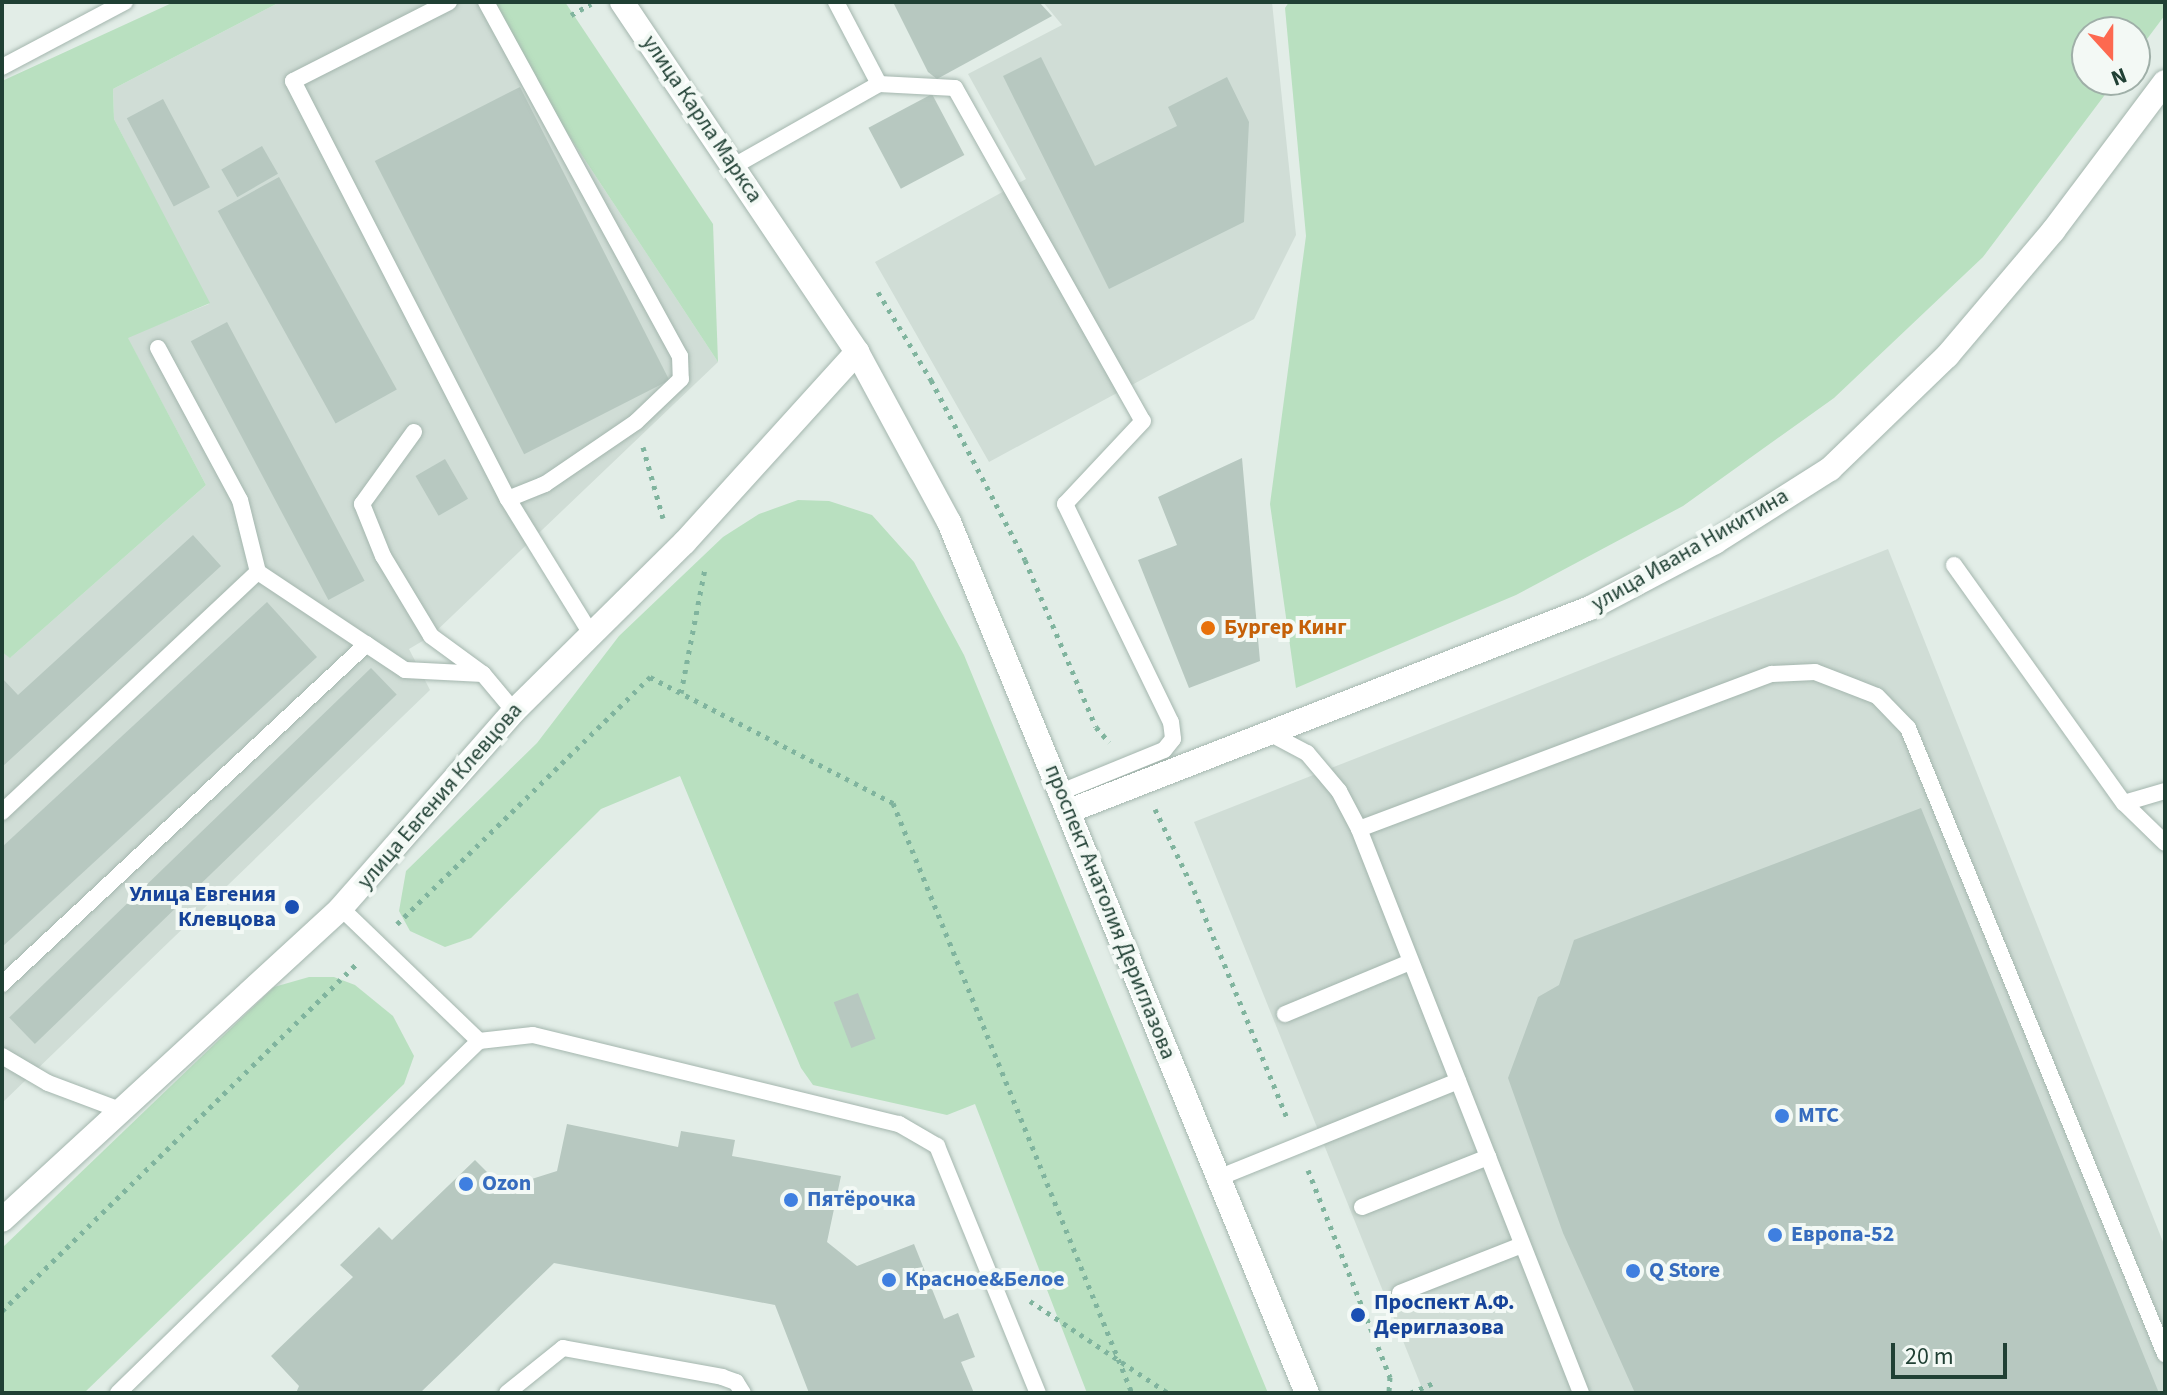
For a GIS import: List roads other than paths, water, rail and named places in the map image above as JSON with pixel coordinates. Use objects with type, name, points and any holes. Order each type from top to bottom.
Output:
[{"type":"main road","name":"улица Карла Маркса","points":[[622,2],[857,352]]},
{"type":"main road","name":"улица Ивана Никитина","points":[[1065,802],[1136,773],[1269,733],[1590,608],[1715,542],[1830,469],[1947,356],[2053,231],[2165,82]]},
{"type":"main road","name":"проспект Анатолия Дериглазова","points":[[857,352],[904,435],[986,604],[1307,1393]]},
{"type":"main road","name":"улица Евгения Клевцова","points":[[2,1220],[117,1109],[341,908],[514,711],[684,543],[857,352]]},
{"type":"lane","points":[[2,67],[125,2]]},
{"type":"lane","points":[[449,2],[293,81],[508,499],[591,634]]},
{"type":"lane","points":[[486,2],[680,356],[681,379],[636,422],[545,484],[508,499]]},
{"type":"lane","points":[[836,2],[879,84]]},
{"type":"lane","points":[[734,166],[879,84],[955,88],[1143,421],[1065,504],[1171,722],[1173,739],[1136,773]]},
{"type":"lane","points":[[158,348],[240,500],[258,572],[405,670],[483,674]]},
{"type":"lane","points":[[414,432],[362,504],[383,556],[431,636],[483,674],[514,711]]},
{"type":"lane","points":[[1954,565],[2124,803],[2165,843]]},
{"type":"lane","points":[[2,812],[258,572]]},
{"type":"lane","points":[[2,984],[366,644]]},
{"type":"lane","points":[[1359,829],[1772,674],[1815,672],[1877,696],[1908,728],[2165,1354]]},
{"type":"lane","points":[[1269,733],[1307,753],[1339,791],[1359,829],[1581,1393]]},
{"type":"lane","points":[[2124,803],[2165,791]]},
{"type":"lane","points":[[341,908],[379,941],[479,1041]]},
{"type":"lane","points":[[1285,1014],[1410,962]]},
{"type":"lane","points":[[118,1393],[479,1041],[533,1035],[899,1124],[937,1146],[1038,1393]]},
{"type":"lane","points":[[2,1056],[48,1083],[117,1109]]},
{"type":"lane","points":[[1218,1178],[1458,1081]]},
{"type":"lane","points":[[1362,1207],[1488,1157]]},
{"type":"lane","points":[[1400,1293],[1522,1245]]},
{"type":"lane","points":[[507,1393],[563,1348],[722,1377],[736,1382],[743,1393]]},
{"type":"place","name":"Бургер Кинг","points":[[1208,628]]},
{"type":"place","name":"Улица Евгения Клевцова","points":[[292,907]]},
{"type":"place","name":"МТС","points":[[1782,1116]]},
{"type":"place","name":"Ozon","points":[[466,1184]]},
{"type":"place","name":"Пятёрочка","points":[[791,1200]]},
{"type":"place","name":"Европа-52","points":[[1775,1235]]},
{"type":"place","name":"Q Store","points":[[1633,1271]]},
{"type":"place","name":"Красное&Белое","points":[[889,1280]]},
{"type":"place","name":"Проспект А.Ф. Дериглазова","points":[[1358,1315]]}]
